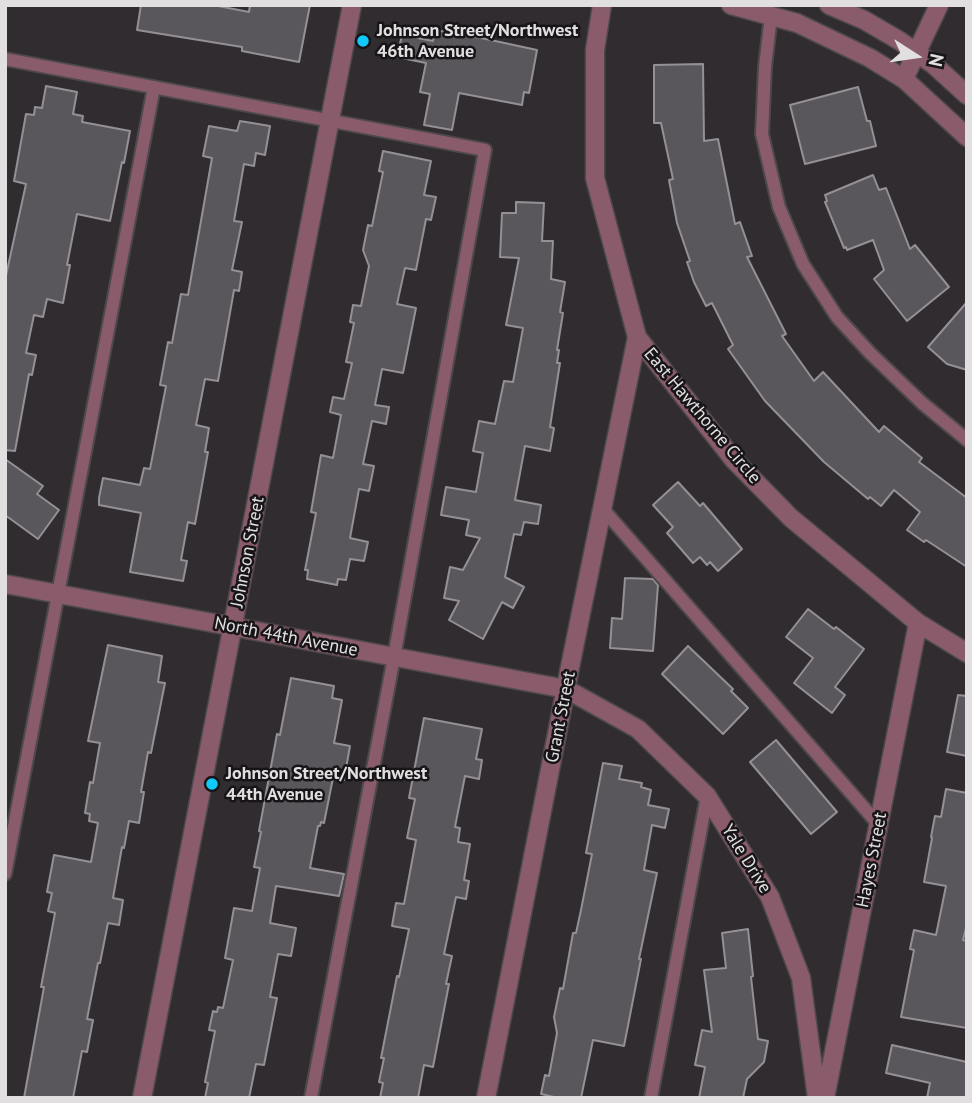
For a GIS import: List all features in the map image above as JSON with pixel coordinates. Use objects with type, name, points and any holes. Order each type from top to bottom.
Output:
[{"type":"street","name":"Johnson Street","points":[[142,1098],[352,5]]},
{"type":"street","name":"East Hawthorne Circle","points":[[602,5],[595,50],[595,178],[637,337],[734,460],[791,518],[918,623],[967,653]]},
{"type":"street","points":[[731,5],[797,23],[870,58],[904,79],[967,137]]},
{"type":"street","points":[[829,5],[864,20],[916,51],[967,95]]},
{"type":"street","points":[[904,79],[939,5]]},
{"type":"street","name":"Grant Street","points":[[486,1098],[637,337]]},
{"type":"street","name":"North 44th Avenue","points":[[5,584],[566,689]]},
{"type":"street","name":"Hayes Street","points":[[825,1098],[918,623]]},
{"type":"street","name":"Yale Drive","points":[[566,689],[638,729],[707,796],[771,897],[801,978],[817,1098]]},
{"type":"lane","points":[[771,16],[765,67],[762,134],[779,207],[803,264],[837,317],[870,353],[922,403],[967,440]]},
{"type":"lane","points":[[5,59],[485,150],[311,1098]]},
{"type":"lane","points":[[5,874],[154,87]]},
{"type":"lane","points":[[603,508],[879,825]]},
{"type":"lane","points":[[651,1098],[707,796]]},
{"type":"building","points":[[141,5],[213,5],[249,12],[250,5],[310,5],[299,62],[242,51],[242,47],[137,30]]},
{"type":"building","points":[[435,30],[537,50],[529,93],[524,92],[522,105],[459,93],[452,130],[424,125],[430,94],[420,92],[426,63],[397,57],[402,35],[433,41]]},
{"type":"building","points":[[703,64],[704,141],[718,139],[735,224],[740,222],[752,256],[747,257],[786,334],[782,336],[814,381],[823,372],[879,432],[884,426],[922,458],[919,462],[967,498],[967,567],[907,530],[920,512],[894,490],[881,506],[870,497],[868,499],[824,462],[765,401],[728,349],[733,345],[712,303],[706,306],[687,262],[690,261],[677,223],[669,180],[673,179],[661,123],[654,123],[654,65]]},
{"type":"building","points":[[46,86],[77,92],[73,114],[83,116],[82,122],[130,131],[110,221],[77,214],[63,303],[47,299],[43,317],[34,315],[26,353],[36,355],[32,375],[29,374],[15,451],[5,450],[5,280],[26,184],[14,181],[26,114],[34,115],[35,107],[42,108]]},
{"type":"building","points":[[858,87],[876,146],[805,164],[790,105]]},
{"type":"building","points":[[240,121],[270,126],[265,155],[256,153],[254,166],[244,164],[234,221],[242,222],[232,270],[242,272],[239,291],[234,290],[218,381],[205,379],[196,425],[209,428],[205,452],[208,452],[195,524],[188,522],[181,560],[187,561],[183,581],[130,572],[141,513],[99,505],[103,478],[140,485],[144,468],[150,469],[166,386],[160,385],[168,342],[172,343],[181,294],[188,295],[212,158],[203,156],[209,126],[237,131]]},
{"type":"building","points":[[383,151],[431,161],[424,195],[436,197],[431,220],[426,219],[416,270],[405,268],[397,304],[416,308],[403,373],[382,369],[375,405],[389,407],[386,424],[372,421],[363,464],[374,466],[369,491],[359,489],[350,538],[368,542],[364,561],[350,559],[346,580],[338,579],[337,585],[307,579],[308,570],[305,570],[316,513],[311,512],[321,455],[333,458],[341,415],[330,412],[333,397],[344,399],[352,363],[346,362],[354,323],[350,322],[353,305],[361,306],[369,266],[363,250],[368,225],[372,226],[383,172],[379,171]]},
{"type":"building","points":[[873,175],[879,190],[886,188],[910,249],[915,245],[949,287],[907,321],[874,279],[884,270],[873,240],[847,250],[844,248],[825,202],[825,195]]},
{"type":"building","points":[[516,202],[544,203],[542,241],[553,241],[551,279],[565,282],[557,350],[557,363],[560,363],[550,427],[554,428],[550,451],[525,446],[515,500],[541,505],[538,524],[524,522],[521,535],[514,534],[505,577],[524,587],[513,608],[502,602],[483,639],[449,620],[459,601],[444,598],[450,567],[463,570],[480,538],[466,535],[469,520],[441,515],[446,487],[476,492],[483,453],[473,451],[479,421],[495,424],[504,381],[513,382],[523,328],[506,325],[519,258],[500,257],[502,213],[516,213]]},
{"type":"building","points":[[967,302],[967,370],[947,364],[928,347]]},
{"type":"building","points":[[5,459],[43,486],[37,494],[59,510],[38,539],[5,515]]},
{"type":"building","points":[[678,482],[700,506],[703,503],[742,549],[718,571],[710,562],[707,565],[700,557],[693,563],[667,533],[673,527],[653,505]]},
{"type":"building","points":[[625,578],[653,579],[658,585],[653,651],[610,648],[612,618],[622,619]]},
{"type":"building","points":[[808,609],[864,649],[835,687],[845,695],[832,713],[794,683],[813,658],[786,637]]},
{"type":"building","points":[[108,645],[162,656],[158,682],[165,683],[151,753],[148,752],[139,823],[129,821],[124,848],[122,847],[113,898],[123,900],[119,925],[108,923],[87,1019],[93,1020],[87,1052],[82,1051],[73,1098],[24,1098],[55,913],[48,911],[52,893],[47,892],[54,855],[91,862],[98,823],[89,821],[90,814],[85,813],[100,743],[88,741]]},
{"type":"building","points":[[688,646],[733,689],[731,691],[748,708],[723,734],[662,674]]},
{"type":"building","points":[[291,678],[334,686],[332,698],[342,700],[334,743],[350,746],[344,780],[333,778],[324,823],[321,822],[318,826],[310,868],[344,874],[339,896],[276,886],[270,923],[296,928],[291,956],[278,954],[270,997],[277,998],[264,1065],[256,1064],[249,1098],[205,1098],[208,1083],[205,1082],[215,1031],[209,1030],[213,1011],[217,1012],[218,1007],[223,1008],[233,960],[225,958],[234,908],[252,911],[260,868],[254,867],[261,832],[259,831],[277,734],[280,735]]},
{"type":"building","points":[[958,695],[967,696],[967,756],[947,752]]},
{"type":"building","points":[[424,718],[482,729],[476,759],[482,760],[479,779],[465,776],[455,827],[460,828],[458,842],[470,844],[464,880],[469,881],[466,899],[456,897],[444,954],[452,956],[433,1067],[424,1065],[418,1098],[380,1098],[383,1083],[379,1082],[384,1058],[381,1058],[409,929],[392,926],[396,903],[404,904],[416,840],[407,838],[415,799],[409,798]]},
{"type":"building","points":[[776,740],[837,812],[811,834],[750,762]]},
{"type":"building","points":[[603,763],[622,766],[619,779],[642,783],[641,787],[651,790],[648,805],[669,809],[665,828],[652,825],[644,870],[657,873],[624,1046],[593,1040],[581,1098],[558,1098],[541,1094],[545,1075],[549,1076],[557,1033],[554,1017],[560,988],[563,989],[592,854],[586,853]]},
{"type":"building","points":[[946,789],[967,793],[967,924],[963,940],[967,941],[967,1028],[901,1017],[914,950],[910,949],[914,930],[936,935],[946,886],[924,882],[935,816],[941,817]]},
{"type":"building","points":[[748,929],[758,1039],[768,1041],[764,1062],[747,1079],[743,1098],[699,1098],[705,1067],[695,1065],[702,1030],[712,1032],[704,970],[726,968],[722,933]]},
{"type":"building","points":[[892,1045],[967,1062],[967,1098],[927,1098],[930,1083],[886,1073]]},
{"type":"place","name":"Johnson Street/Northwest 46th Avenue","points":[[363,41]]},
{"type":"place","name":"Johnson Street/Northwest 44th Avenue","points":[[212,784]]}]
